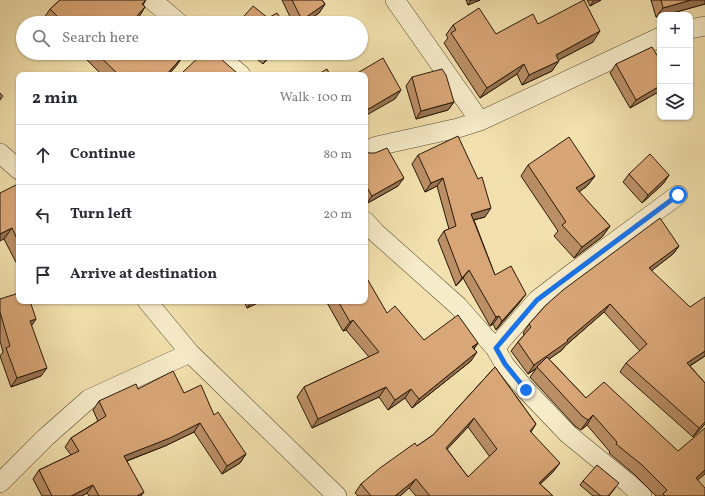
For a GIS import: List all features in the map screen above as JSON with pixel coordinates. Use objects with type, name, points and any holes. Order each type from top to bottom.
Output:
[{"type":"street","points":[[152,0],[171,16]]},
{"type":"street","points":[[395,0],[480,121]]},
{"type":"street","points":[[693,28],[705,26]]},
{"type":"street","points":[[368,150],[377,146],[458,128],[480,121],[657,38]]},
{"type":"street","points":[[223,60],[237,72]]},
{"type":"street","points":[[0,154],[16,167]]},
{"type":"street","points":[[496,348],[537,300],[678,195]]},
{"type":"street","points":[[368,224],[458,306],[496,348],[505,364],[526,390],[568,434],[642,496]]},
{"type":"street","points":[[149,304],[190,353],[337,496]]},
{"type":"street","points":[[0,483],[46,437],[89,399],[190,353]]},
{"type":"building","points":[[60,0],[146,0],[142,4],[145,7],[137,16],[57,16],[50,9]]},
{"type":"building","points":[[292,0],[322,0],[325,4],[308,16],[300,16]]},
{"type":"building","points":[[584,0],[600,31],[556,55],[559,61],[529,75],[524,64],[487,88],[451,33],[456,30],[453,25],[479,8],[496,34],[533,14],[538,24]]},
{"type":"building","points":[[661,0],[691,0],[663,8]]},
{"type":"building","points":[[253,6],[266,16],[244,16]]},
{"type":"building","points":[[277,13],[279,16],[272,16]]},
{"type":"building","points":[[652,47],[657,55],[657,88],[636,100],[616,64]]},
{"type":"building","points":[[383,58],[401,90],[368,109],[368,72],[359,72]]},
{"type":"building","points":[[103,60],[180,60],[169,72],[116,72]]},
{"type":"building","points":[[196,60],[222,60],[236,72],[183,72]]},
{"type":"building","points":[[442,69],[446,75],[454,102],[421,111],[412,77]]},
{"type":"building","points":[[0,93],[3,96],[0,100]]},
{"type":"building","points":[[458,136],[478,179],[482,177],[491,208],[471,214],[495,275],[511,266],[526,294],[502,321],[499,316],[496,317],[469,270],[462,278],[444,231],[456,226],[443,178],[431,183],[418,155]]},
{"type":"building","points":[[569,137],[595,176],[576,188],[610,226],[582,247],[562,225],[566,222],[528,165]]},
{"type":"building","points":[[387,148],[404,178],[372,196],[368,189],[368,152],[375,153]]},
{"type":"building","points":[[650,154],[669,175],[648,195],[629,174]]},
{"type":"building","points":[[16,185],[16,237],[12,228],[0,234],[0,193]]},
{"type":"building","points":[[660,218],[679,246],[649,268],[690,307],[705,297],[705,351],[687,363],[705,383],[705,422],[699,428],[626,363],[647,344],[610,304],[567,340],[568,341],[534,365],[518,342],[531,327],[529,324],[546,305],[563,290]]},
{"type":"building","points":[[368,280],[387,313],[395,306],[424,340],[458,315],[478,343],[472,347],[477,352],[419,399],[411,389],[395,400],[386,387],[318,419],[304,387],[379,352],[353,320],[350,322],[340,304],[368,304]]},
{"type":"building","points":[[16,294],[16,304],[31,304],[36,319],[30,321],[47,368],[17,378],[6,348],[10,346],[0,312],[0,299]]},
{"type":"building","points":[[547,357],[586,398],[604,382],[678,451],[705,428],[705,470],[696,478],[705,488],[705,496],[665,496],[663,494],[667,490],[642,465],[616,444],[617,442],[593,415],[588,420],[582,416],[537,367]]},
{"type":"building","points":[[495,367],[536,424],[530,431],[560,463],[539,483],[553,496],[430,496],[416,479],[395,496],[371,496],[361,484],[380,468],[415,443],[417,446],[433,435]],"holes":[[[474,418],[497,449],[468,477],[446,448]]]},
{"type":"building","points":[[173,371],[184,393],[201,385],[214,415],[218,412],[246,454],[227,466],[200,423],[170,438],[124,456],[144,492],[137,496],[99,496],[93,485],[71,496],[52,496],[39,470],[79,451],[71,438],[106,416],[99,401],[136,384],[138,389]]},
{"type":"building","points":[[597,465],[619,483],[608,496],[601,496],[583,481]]},
{"type":"route","points":[[526,390],[505,364],[496,348],[537,300],[678,195]]}]
